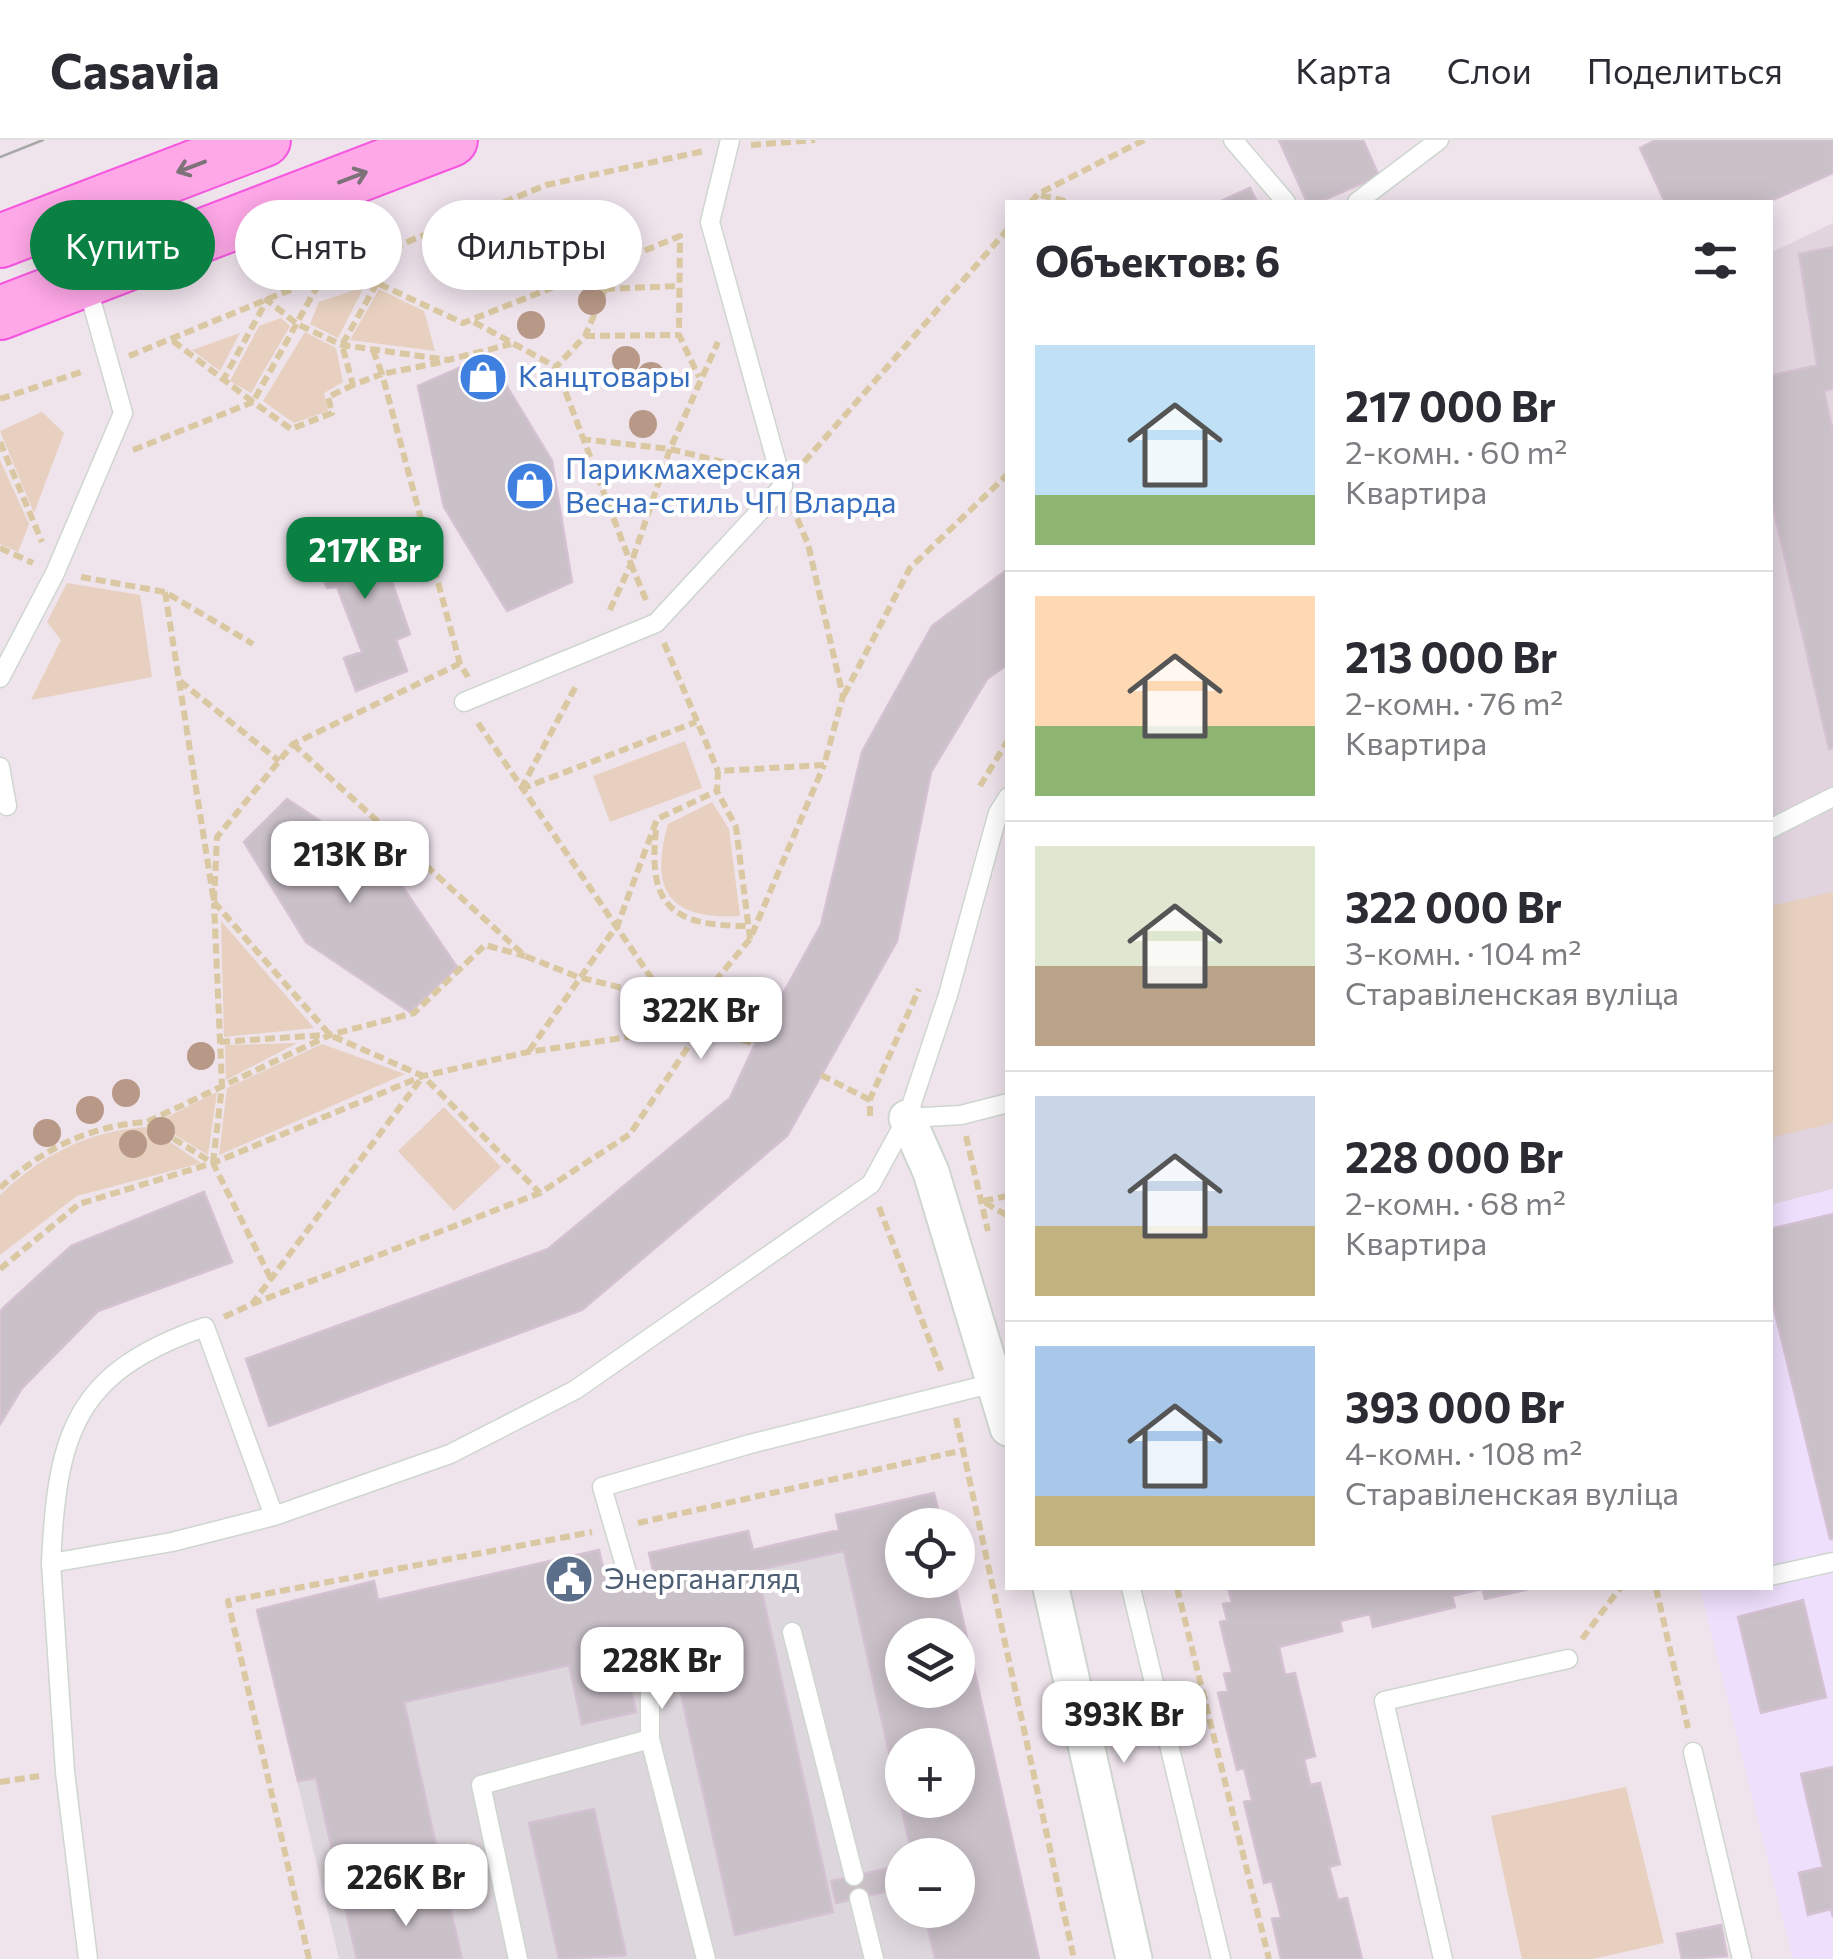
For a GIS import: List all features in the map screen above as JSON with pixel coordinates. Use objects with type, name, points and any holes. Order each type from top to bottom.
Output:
[{"type":"main road","points":[[0,241],[264,140]]},
{"type":"main road","points":[[215,231],[451,140]]},
{"type":"main road","points":[[0,314],[61,290]]},
{"type":"street","points":[[907,1118],[931,1172],[1005,1418]]},
{"type":"street","points":[[1050,1590],[1134,1959]]},
{"type":"lane","points":[[1233,140],[1284,200]]},
{"type":"lane","points":[[1360,200],[1439,140]]},
{"type":"lane","points":[[464,702],[656,623],[784,486],[710,222],[729,143]]},
{"type":"lane","points":[[0,678],[55,573],[123,413],[89,290]]},
{"type":"lane","points":[[0,767],[7,806]]},
{"type":"lane","points":[[1773,827],[1833,797]]},
{"type":"lane","points":[[52,1564],[172,1542],[274,1516],[450,1454],[575,1390],[870,1184],[907,1118],[948,995],[998,813],[1005,802]]},
{"type":"lane","points":[[907,1118],[961,1115],[1005,1104]]},
{"type":"lane","points":[[88,1959],[66,1772],[52,1564],[55,1491],[73,1420],[118,1370],[156,1344],[206,1327],[274,1516]]},
{"type":"lane","points":[[628,1576],[602,1487],[750,1444],[994,1383]]},
{"type":"lane","points":[[1773,1575],[1833,1562]]},
{"type":"lane","points":[[1131,1590],[1221,1959]]},
{"type":"lane","points":[[792,1632],[854,1876]]},
{"type":"lane","points":[[650,1644],[650,1739],[706,1959]]},
{"type":"lane","points":[[1444,1959],[1384,1700],[1568,1659]]},
{"type":"lane","points":[[518,1959],[481,1785],[650,1739]]},
{"type":"lane","points":[[1693,1752],[1742,1959]]},
{"type":"lane","points":[[859,1898],[874,1959]]},
{"type":"path","points":[[402,243],[546,185],[729,143],[815,140]]},
{"type":"path","points":[[1033,200],[1144,140]]},
{"type":"path","points":[[1038,194],[1060,200]]},
{"type":"path","points":[[784,486],[1005,233]]},
{"type":"path","points":[[642,252],[680,236],[679,335],[700,378]]},
{"type":"path","points":[[642,288],[678,286]]},
{"type":"path","points":[[0,399],[173,341],[290,290]]},
{"type":"path","points":[[104,462],[253,402],[316,290]]},
{"type":"path","points":[[353,384],[342,344],[372,290]]},
{"type":"path","points":[[391,290],[464,323],[550,290]]},
{"type":"path","points":[[556,366],[585,336],[606,290]]},
{"type":"path","points":[[267,300],[297,324],[342,344],[448,360]]},
{"type":"path","points":[[222,382],[267,300]]},
{"type":"path","points":[[631,564],[670,450],[733,313]]},
{"type":"path","points":[[474,322],[556,366],[631,564],[718,771],[717,790],[736,827],[750,940]]},
{"type":"path","points":[[585,336],[679,335]]},
{"type":"path","points":[[173,341],[222,382],[291,429],[332,414],[328,397],[353,384],[513,344]]},
{"type":"path","points":[[372,349],[460,664],[469,678],[487,677]]},
{"type":"path","points":[[582,439],[670,450],[754,469],[784,486],[808,544],[843,696]]},
{"type":"path","points":[[0,442],[55,573]]},
{"type":"path","points":[[686,1016],[750,940],[824,765],[843,696],[910,568],[1005,477]]},
{"type":"path","points":[[0,548],[55,573],[165,592],[252,644]]},
{"type":"path","points":[[165,592],[214,902],[330,1035],[423,1076],[540,1193]]},
{"type":"path","points":[[521,790],[596,648]]},
{"type":"path","points":[[213,1163],[222,1086],[214,902],[217,837],[293,744],[460,664]]},
{"type":"path","points":[[179,680],[279,762]]},
{"type":"path","points":[[464,702],[521,790],[618,924],[664,998],[702,1026],[754,1044]]},
{"type":"path","points":[[521,790],[696,722]]},
{"type":"path","points":[[293,744],[525,956]]},
{"type":"path","points":[[718,771],[824,765]]},
{"type":"path","points":[[528,1052],[618,924],[657,819],[717,790]]},
{"type":"path","points":[[657,819],[653,856],[658,889],[676,913],[702,926],[748,926]]},
{"type":"path","points":[[0,1188],[67,1140],[114,1124],[147,1122],[330,1035],[414,1013],[485,944],[578,976],[664,998]]},
{"type":"path","points":[[0,1269],[80,1204],[213,1163],[423,1076],[528,1052],[702,1026]]},
{"type":"path","points":[[206,1327],[252,1304],[540,1193],[630,1134],[702,1026]]},
{"type":"path","points":[[220,1042],[330,1035]]},
{"type":"path","points":[[821,1075],[907,1118]]},
{"type":"path","points":[[252,1304],[423,1076]]},
{"type":"path","points":[[870,1099],[870,1184],[950,1394],[1074,1959]]},
{"type":"path","points":[[961,1115],[990,1238]]},
{"type":"path","points":[[147,1122],[213,1163],[270,1277]]},
{"type":"path","points":[[982,1202],[1005,1197]]},
{"type":"path","points":[[982,1202],[1005,1214]]},
{"type":"path","points":[[309,1959],[228,1602],[616,1528],[964,1450]]},
{"type":"path","points":[[1178,1590],[1269,1959]]},
{"type":"path","points":[[1568,1659],[1619,1590]]},
{"type":"path","points":[[1656,1590],[1693,1752]]},
{"type":"path","points":[[0,1782],[66,1772]]},
{"type":"shaded area","points":[[1833,223],[1833,1189],[1773,1204],[1773,252]]},
{"type":"shaded area","points":[[362,290],[338,338],[310,324],[319,302]]},
{"type":"shaded area","points":[[381,290],[424,311],[435,351],[350,340]]},
{"type":"shaded area","points":[[281,318],[290,326],[251,393],[230,381],[259,326]]},
{"type":"shaded area","points":[[305,332],[336,348],[343,382],[324,393],[328,411],[294,423],[263,401]]},
{"type":"shaded area","points":[[240,333],[220,371],[192,350]]},
{"type":"shaded area","points":[[42,412],[64,433],[34,513],[0,431]]},
{"type":"shaded area","points":[[0,460],[29,524],[18,552],[0,544]]},
{"type":"shaded area","points":[[67,583],[140,595],[152,677],[31,700],[61,640],[47,622]]},
{"type":"shaded area","points":[[685,741],[702,788],[610,822],[593,776]]},
{"type":"shaded area","points":[[712,802],[729,829],[740,916],[696,913],[670,897],[664,884],[661,867],[668,824]]},
{"type":"shaded area","points":[[1833,892],[1833,1123],[1773,1137],[1773,905]]},
{"type":"shaded area","points":[[221,921],[314,1028],[224,1037]]},
{"type":"shaded area","points":[[297,1043],[226,1080],[225,1045]]},
{"type":"shaded area","points":[[322,1044],[405,1074],[219,1155],[227,1088]]},
{"type":"shaded area","points":[[217,1092],[208,1155],[155,1123]]},
{"type":"shaded area","points":[[444,1107],[501,1167],[454,1211],[398,1151]]},
{"type":"shaded area","points":[[148,1127],[201,1163],[77,1196],[0,1255],[0,1195],[16,1181],[50,1157],[86,1139]]},
{"type":"shaded area","points":[[1833,1189],[1833,1959],[1793,1959],[1701,1590],[1773,1590],[1773,1204]]},
{"type":"shaded area","points":[[934,1493],[938,1508],[885,1508],[885,1598],[958,1598],[963,1618],[885,1618],[885,1708],[975,1708],[975,1674],[1039,1959],[339,1959],[257,1610],[374,1581],[379,1600],[599,1550],[607,1581],[653,1571],[649,1553],[748,1531],[753,1550],[839,1530],[836,1515]]},
{"type":"shaded area","points":[[1626,1787],[1664,1943],[1593,1959],[1522,1959],[1491,1816]]},
{"type":"building","points":[[1279,140],[1363,140],[1379,176],[1324,200],[1306,200]]},
{"type":"building","points":[[1656,140],[1833,140],[1833,173],[1772,200],[1664,200],[1640,148]]},
{"type":"building","points":[[1250,188],[1256,200],[1223,200]]},
{"type":"building","points":[[1833,247],[1833,389],[1824,391],[1833,432],[1833,748],[1829,749],[1773,507],[1773,375],[1817,365],[1799,254]]},
{"type":"building","points":[[488,355],[552,461],[572,582],[507,611],[444,507],[418,386]]},
{"type":"building","points":[[371,521],[410,634],[396,640],[407,671],[356,691],[344,658],[362,652],[337,587],[327,588],[309,543]]},
{"type":"building","points":[[1005,571],[1005,666],[987,679],[931,772],[897,941],[787,1136],[582,1310],[269,1426],[246,1359],[548,1249],[730,1098],[755,1044],[821,925],[862,752],[932,626]]},
{"type":"building","points":[[287,799],[389,867],[457,967],[410,1012],[306,942],[244,842]]},
{"type":"building","points":[[204,1192],[232,1262],[98,1311],[22,1388],[0,1424],[0,1312],[4,1307],[71,1246]]},
{"type":"building","points":[[1833,1214],[1833,1539],[1773,1304],[1773,1228]]},
{"type":"building","points":[[934,1493],[938,1508],[885,1508],[885,1598],[958,1598],[963,1618],[885,1618],[885,1708],[975,1708],[975,1674],[1039,1959],[935,1959],[928,1928],[975,1928],[975,1838],[908,1838],[904,1818],[975,1818],[975,1728],[885,1728],[885,1734],[844,1551],[757,1570],[833,1912],[735,1935],[669,1640],[622,1651],[636,1712],[582,1724],[569,1665],[404,1702],[446,1890],[346,1911],[316,1778],[298,1781],[257,1610],[374,1581],[378,1600],[599,1550],[606,1581],[653,1571],[649,1553],[748,1531],[753,1550],[839,1530],[836,1515]]},
{"type":"building","points":[[1229,1590],[1478,1590],[1452,1596],[1455,1607],[1373,1627],[1370,1614],[1340,1621],[1342,1631],[1279,1647],[1285,1675],[1295,1673],[1315,1756],[1304,1759],[1310,1785],[1320,1783],[1340,1864],[1329,1867],[1338,1900],[1347,1898],[1362,1959],[1281,1959],[1272,1919],[1281,1917],[1272,1881],[1264,1883],[1244,1802],[1252,1800],[1244,1768],[1237,1770],[1218,1693],[1228,1691],[1224,1674],[1232,1672],[1220,1622],[1227,1620],[1223,1604],[1232,1602]]},
{"type":"building","points":[[1482,1590],[1524,1590],[1485,1599]]},
{"type":"building","points":[[1803,1600],[1826,1697],[1761,1713],[1738,1617]]},
{"type":"building","points":[[1833,1767],[1833,1917],[1831,1909],[1808,1915],[1799,1873],[1823,1867],[1801,1774]]},
{"type":"building","points":[[594,1809],[626,1955],[559,1959],[529,1823]]},
{"type":"building","points":[[885,1869],[885,1892],[836,1903],[831,1881]]},
{"type":"building","points":[[446,1890],[462,1959],[357,1959],[346,1911]]},
{"type":"building","points":[[1721,1925],[1727,1956],[1682,1959],[1677,1934]]},
{"type":"tram line","points":[[0,157],[43,140]]},
{"type":"place","name":"Канцтовары","points":[[483,377]]},
{"type":"place","name":"Парикмахерская Весна-стиль ЧП Вларда","points":[[530,486]]},
{"type":"place","name":"Энерганагляд","points":[[569,1579]]}]
